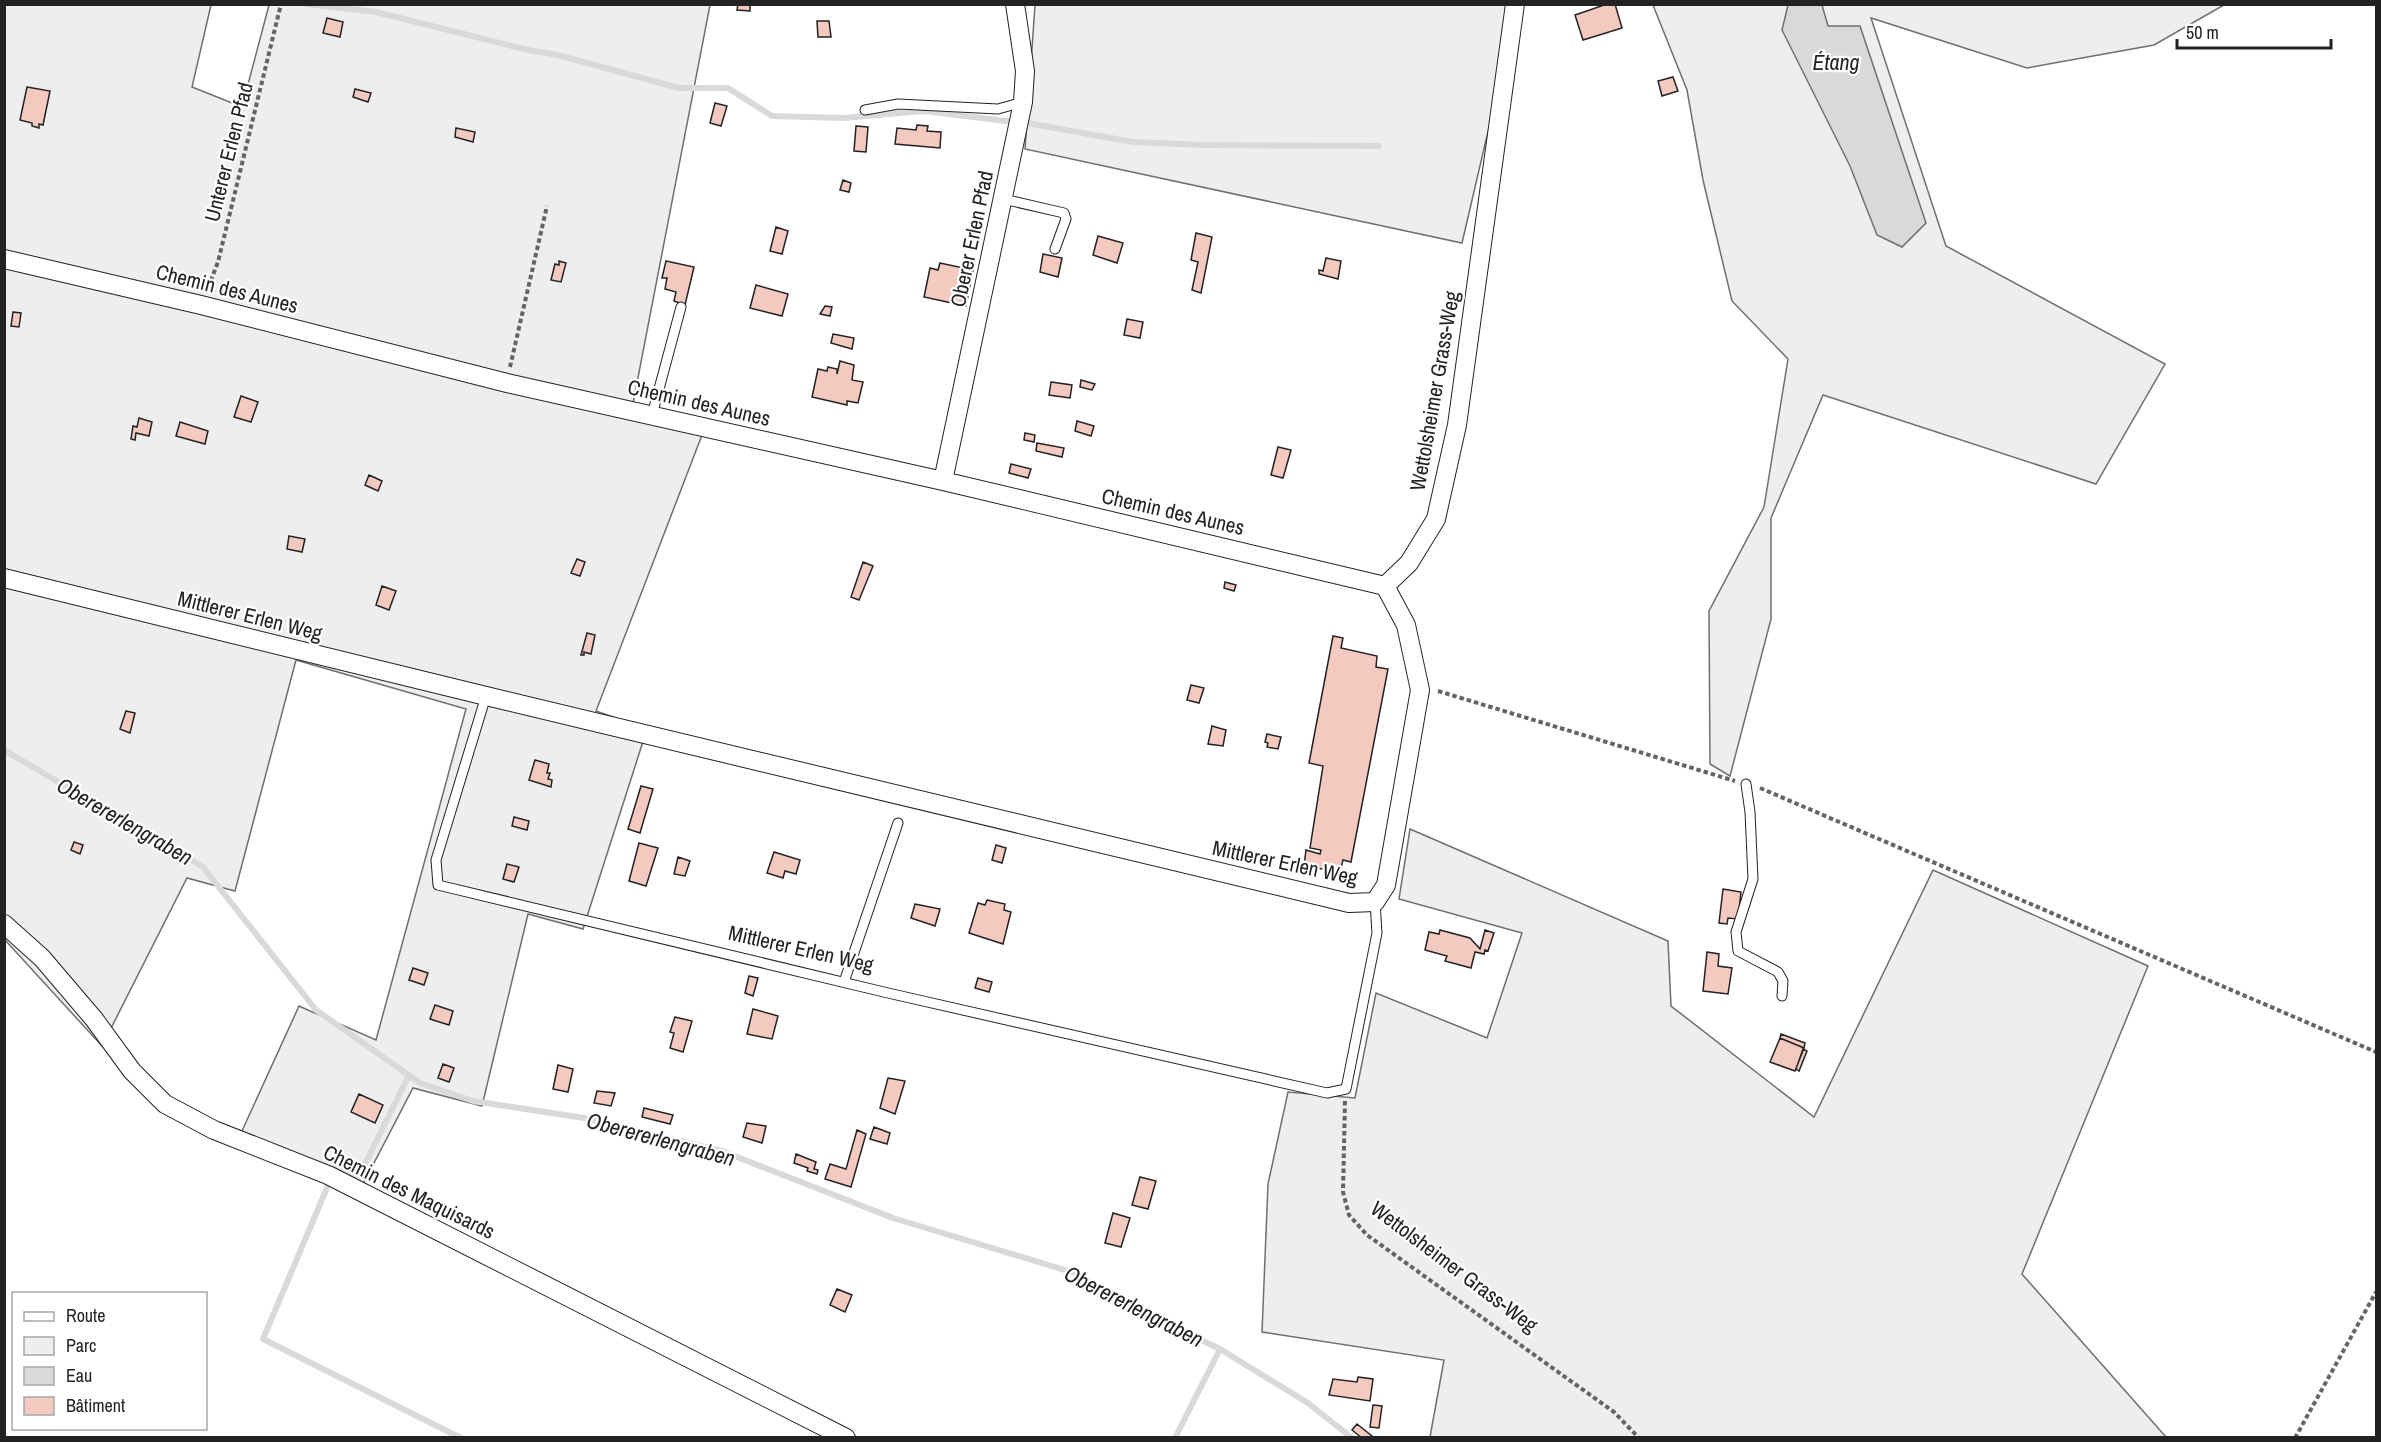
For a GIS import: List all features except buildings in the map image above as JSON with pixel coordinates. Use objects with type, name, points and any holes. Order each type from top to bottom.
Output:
[{"type":"street","name":"Oberer Erlen Pfad","points":[[944,481],[1023,102],[1025,71],[1015,4]]},
{"type":"street","name":"Wettolsheimer Grass-Weg","points":[[1385,586],[1409,562],[1436,519],[1454,437],[1515,4]]},
{"type":"street","name":"Chemin des Aunes","points":[[4,259],[201,305],[507,382],[944,481],[1385,586]]},
{"type":"street","name":"Mittlerer Erlen Weg","points":[[4,578],[1349,903],[1375,902]]},
{"type":"street","points":[[1375,902],[1386,885],[1420,690],[1406,625],[1385,586]]},
{"type":"street","name":"Chemin des Maquisards","points":[[4,924],[42,958],[94,1019],[132,1071],[165,1104],[214,1130],[328,1175],[846,1437]]},
{"type":"lane","points":[[865,110],[898,104],[998,109],[1023,102]]},
{"type":"lane","points":[[1003,199],[1064,213],[1066,219],[1056,249]]},
{"type":"lane","points":[[652,415],[681,307]]},
{"type":"lane","name":"Mittlerer Erlen Weg","points":[[486,696],[436,860],[438,885],[1327,1094],[1346,1089]]},
{"type":"lane","points":[[1746,784],[1750,812],[1753,879],[1736,932],[1738,951],[1778,972],[1783,981],[1782,996]]},
{"type":"lane","points":[[844,982],[898,823]]},
{"type":"lane","points":[[1346,1089],[1377,933],[1375,902]]},
{"type":"path","name":"Unterer Erlen Pfad","points":[[201,305],[218,262],[281,4]]},
{"type":"path","points":[[507,382],[548,206]]},
{"type":"path","points":[[1420,690],[1440,691],[1774,793],[2376,1052]]},
{"type":"path","name":"Wettolsheimer Grass-Weg","points":[[1346,1089],[1343,1192],[1348,1215],[1367,1235],[1614,1412],[1639,1437]]},
{"type":"path","points":[[2295,1437],[2376,1292]]},
{"type":"green space","points":[[5,5],[211,5],[192,87],[242,107],[269,5],[710,5],[630,419],[702,435],[596,711],[647,729],[583,929],[528,914],[482,1106],[413,1088],[362,1186],[236,1144],[299,1006],[376,1040],[466,709],[296,660],[235,891],[187,878],[102,1046],[5,940]]},
{"type":"green space","points":[[1035,5],[1522,5],[1486,140],[1462,243],[1025,149]]},
{"type":"green space","points":[[1653,5],[2224,5],[2154,45],[2027,68],[1871,18],[1946,246],[2165,364],[2096,484],[1823,395],[1771,518],[1771,619],[1730,776],[1710,764],[1709,611],[1764,507],[1788,359],[1732,301],[1703,180],[1687,90]]},
{"type":"green space","points":[[1410,829],[1668,941],[1671,1006],[1814,1117],[1933,870],[2148,966],[2022,1274],[2166,1437],[1430,1437],[1444,1360],[1262,1332],[1268,1184],[1288,1092],[1355,1098],[1376,993],[1487,1038],[1522,933],[1399,899]]},
{"type":"water","name":"Étang","points":[[1788,5],[1822,5],[1828,26],[1860,26],[1926,223],[1902,247],[1877,235],[1850,166],[1782,30]]},
{"type":"waterway","points":[[306,4],[376,12],[528,50],[558,55],[679,88],[728,88],[772,116],[844,118],[924,111],[1014,122]]},
{"type":"waterway","points":[[1027,123],[1133,142],[1204,145],[1379,146]]},
{"type":"waterway","name":"Oberererlengraben","points":[[4,750],[203,867],[316,1010],[420,1083],[473,1101],[584,1118],[722,1151],[893,1218],[1078,1274],[1120,1301],[1220,1349],[1308,1403],[1352,1438]]},
{"type":"waterway","points":[[409,1075],[358,1178],[335,1169],[263,1339],[461,1438]]},
{"type":"waterway","points":[[1175,1438],[1220,1349]]}]
